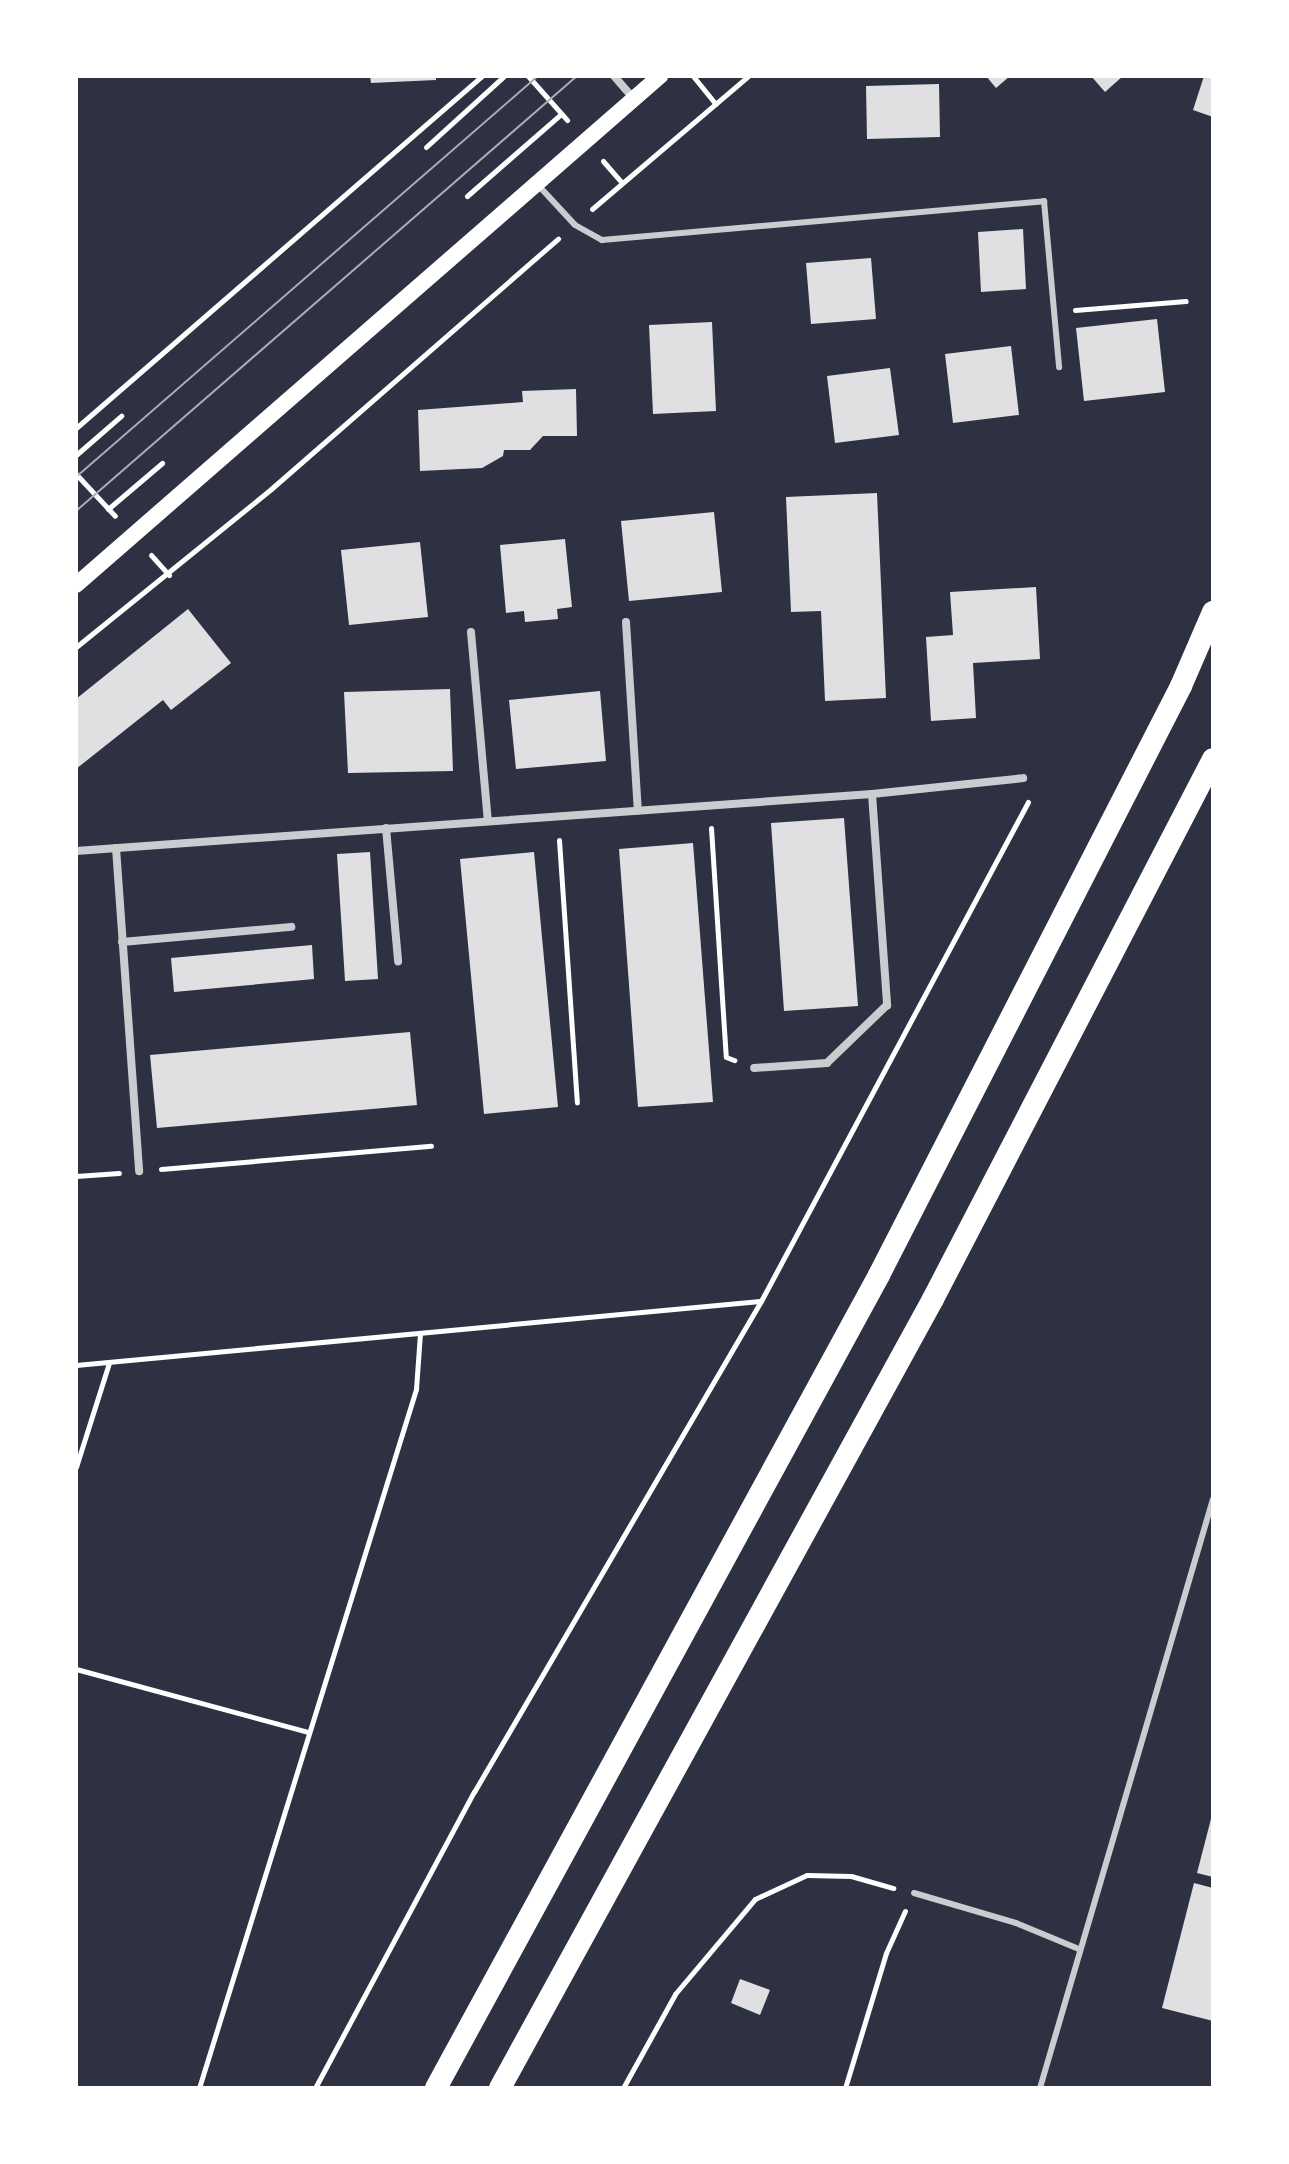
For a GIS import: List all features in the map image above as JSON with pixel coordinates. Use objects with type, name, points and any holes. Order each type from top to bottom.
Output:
[{"type":"highway","points":[[436,2088],[879,1275],[1181,686],[1213,612]]},
{"type":"highway","points":[[500,2088],[925,1313],[1213,759]]},
{"type":"main road","points":[[76,585],[660,76]]},
{"type":"street","points":[[614,76],[634,99]]},
{"type":"street","points":[[626,622],[638,811]]},
{"type":"street","points":[[471,632],[488,821]]},
{"type":"street","points":[[76,851],[872,794],[1023,778]]},
{"type":"street","points":[[754,1068],[827,1063],[887,1005],[872,794]]},
{"type":"street","points":[[386,828],[398,961]]},
{"type":"street","points":[[116,848],[139,1171]]},
{"type":"street","points":[[122,942],[291,927]]},
{"type":"lane","points":[[538,185],[575,225],[602,240],[1044,201],[1059,367]]},
{"type":"lane","points":[[1040,2088],[1213,1499]]},
{"type":"lane","points":[[914,1893],[1016,1923],[1079,1949]]},
{"type":"path","points":[[76,428],[482,76]]},
{"type":"path","points":[[426,147],[504,76]]},
{"type":"path","points":[[693,76],[716,104]]},
{"type":"path","points":[[76,647],[271,489],[748,76]]},
{"type":"path","points":[[467,196],[561,114]]},
{"type":"path","points":[[1055,312],[1186,301]]},
{"type":"path","points":[[76,455],[121,416]]},
{"type":"path","points":[[108,509],[162,463]]},
{"type":"path","points":[[315,2088],[474,1792],[761,1301],[917,1018],[1042,775],[1023,778]]},
{"type":"path","points":[[710,806],[726,1057],[754,1068]]},
{"type":"path","points":[[557,816],[577,1102]]},
{"type":"path","points":[[76,1176],[431,1146]]},
{"type":"path","points":[[76,1365],[761,1301]]},
{"type":"path","points":[[199,2088],[416,1389],[420,1333]]},
{"type":"path","points":[[76,1467],[109,1363]]},
{"type":"path","points":[[76,1669],[308,1732]]},
{"type":"path","points":[[623,2088],[675,1994],[755,1899],[807,1875],[851,1876],[914,1893],[886,1953],[845,2088]]},
{"type":"building","points":[[370,76],[436,76],[436,80],[371,83]]},
{"type":"building","points":[[986,76],[1010,76],[996,88]]},
{"type":"building","points":[[1091,76],[1123,76],[1105,92]]},
{"type":"building","points":[[1204,76],[1213,76],[1213,117],[1193,110]]},
{"type":"building","points":[[939,84],[940,137],[867,139],[866,86]]},
{"type":"building","points":[[1023,229],[1026,289],[981,292],[978,232]]},
{"type":"building","points":[[871,258],[876,319],[811,324],[806,263]]},
{"type":"building","points":[[1157,319],[1165,392],[1084,401],[1076,328]]},
{"type":"building","points":[[712,322],[716,411],[653,414],[649,325]]},
{"type":"building","points":[[1011,346],[1019,415],[953,423],[945,354]]},
{"type":"building","points":[[890,368],[899,435],[835,443],[827,376]]},
{"type":"building","points":[[576,389],[577,436],[543,436],[530,450],[504,450],[503,456],[482,468],[420,471],[418,410],[523,402],[522,391]]},
{"type":"building","points":[[877,493],[886,698],[825,701],[821,611],[791,612],[786,497]]},
{"type":"building","points":[[714,512],[722,592],[629,601],[621,521]]},
{"type":"building","points":[[565,539],[572,607],[557,609],[558,619],[525,622],[524,611],[506,613],[500,545]]},
{"type":"building","points":[[420,542],[428,617],[349,625],[341,550]]},
{"type":"building","points":[[1036,587],[1040,659],[973,663],[976,718],[931,721],[926,637],[953,635],[950,592]]},
{"type":"building","points":[[188,609],[231,663],[171,710],[163,700],[76,769],[76,699]]},
{"type":"building","points":[[450,689],[453,771],[348,773],[344,692]]},
{"type":"building","points":[[600,691],[606,761],[516,769],[509,700]]},
{"type":"building","points":[[844,818],[858,1006],[784,1011],[771,823]]},
{"type":"building","points":[[693,843],[713,1102],[638,1107],[619,849]]},
{"type":"building","points":[[370,852],[378,979],[345,981],[337,854]]},
{"type":"building","points":[[534,852],[558,1107],[484,1114],[460,859]]},
{"type":"building","points":[[312,945],[314,979],[174,992],[171,958]]},
{"type":"building","points":[[410,1032],[417,1105],[157,1128],[150,1055]]},
{"type":"building","points":[[1213,1815],[1213,1877],[1197,1873]]},
{"type":"building","points":[[1194,1883],[1213,1888],[1213,2021],[1162,2008]]},
{"type":"building","points":[[740,1979],[770,1990],[760,2015],[731,2003]]},
{"type":"tram line","points":[[76,477],[538,76]]},
{"type":"tram line","points":[[76,511],[577,76]]}]
